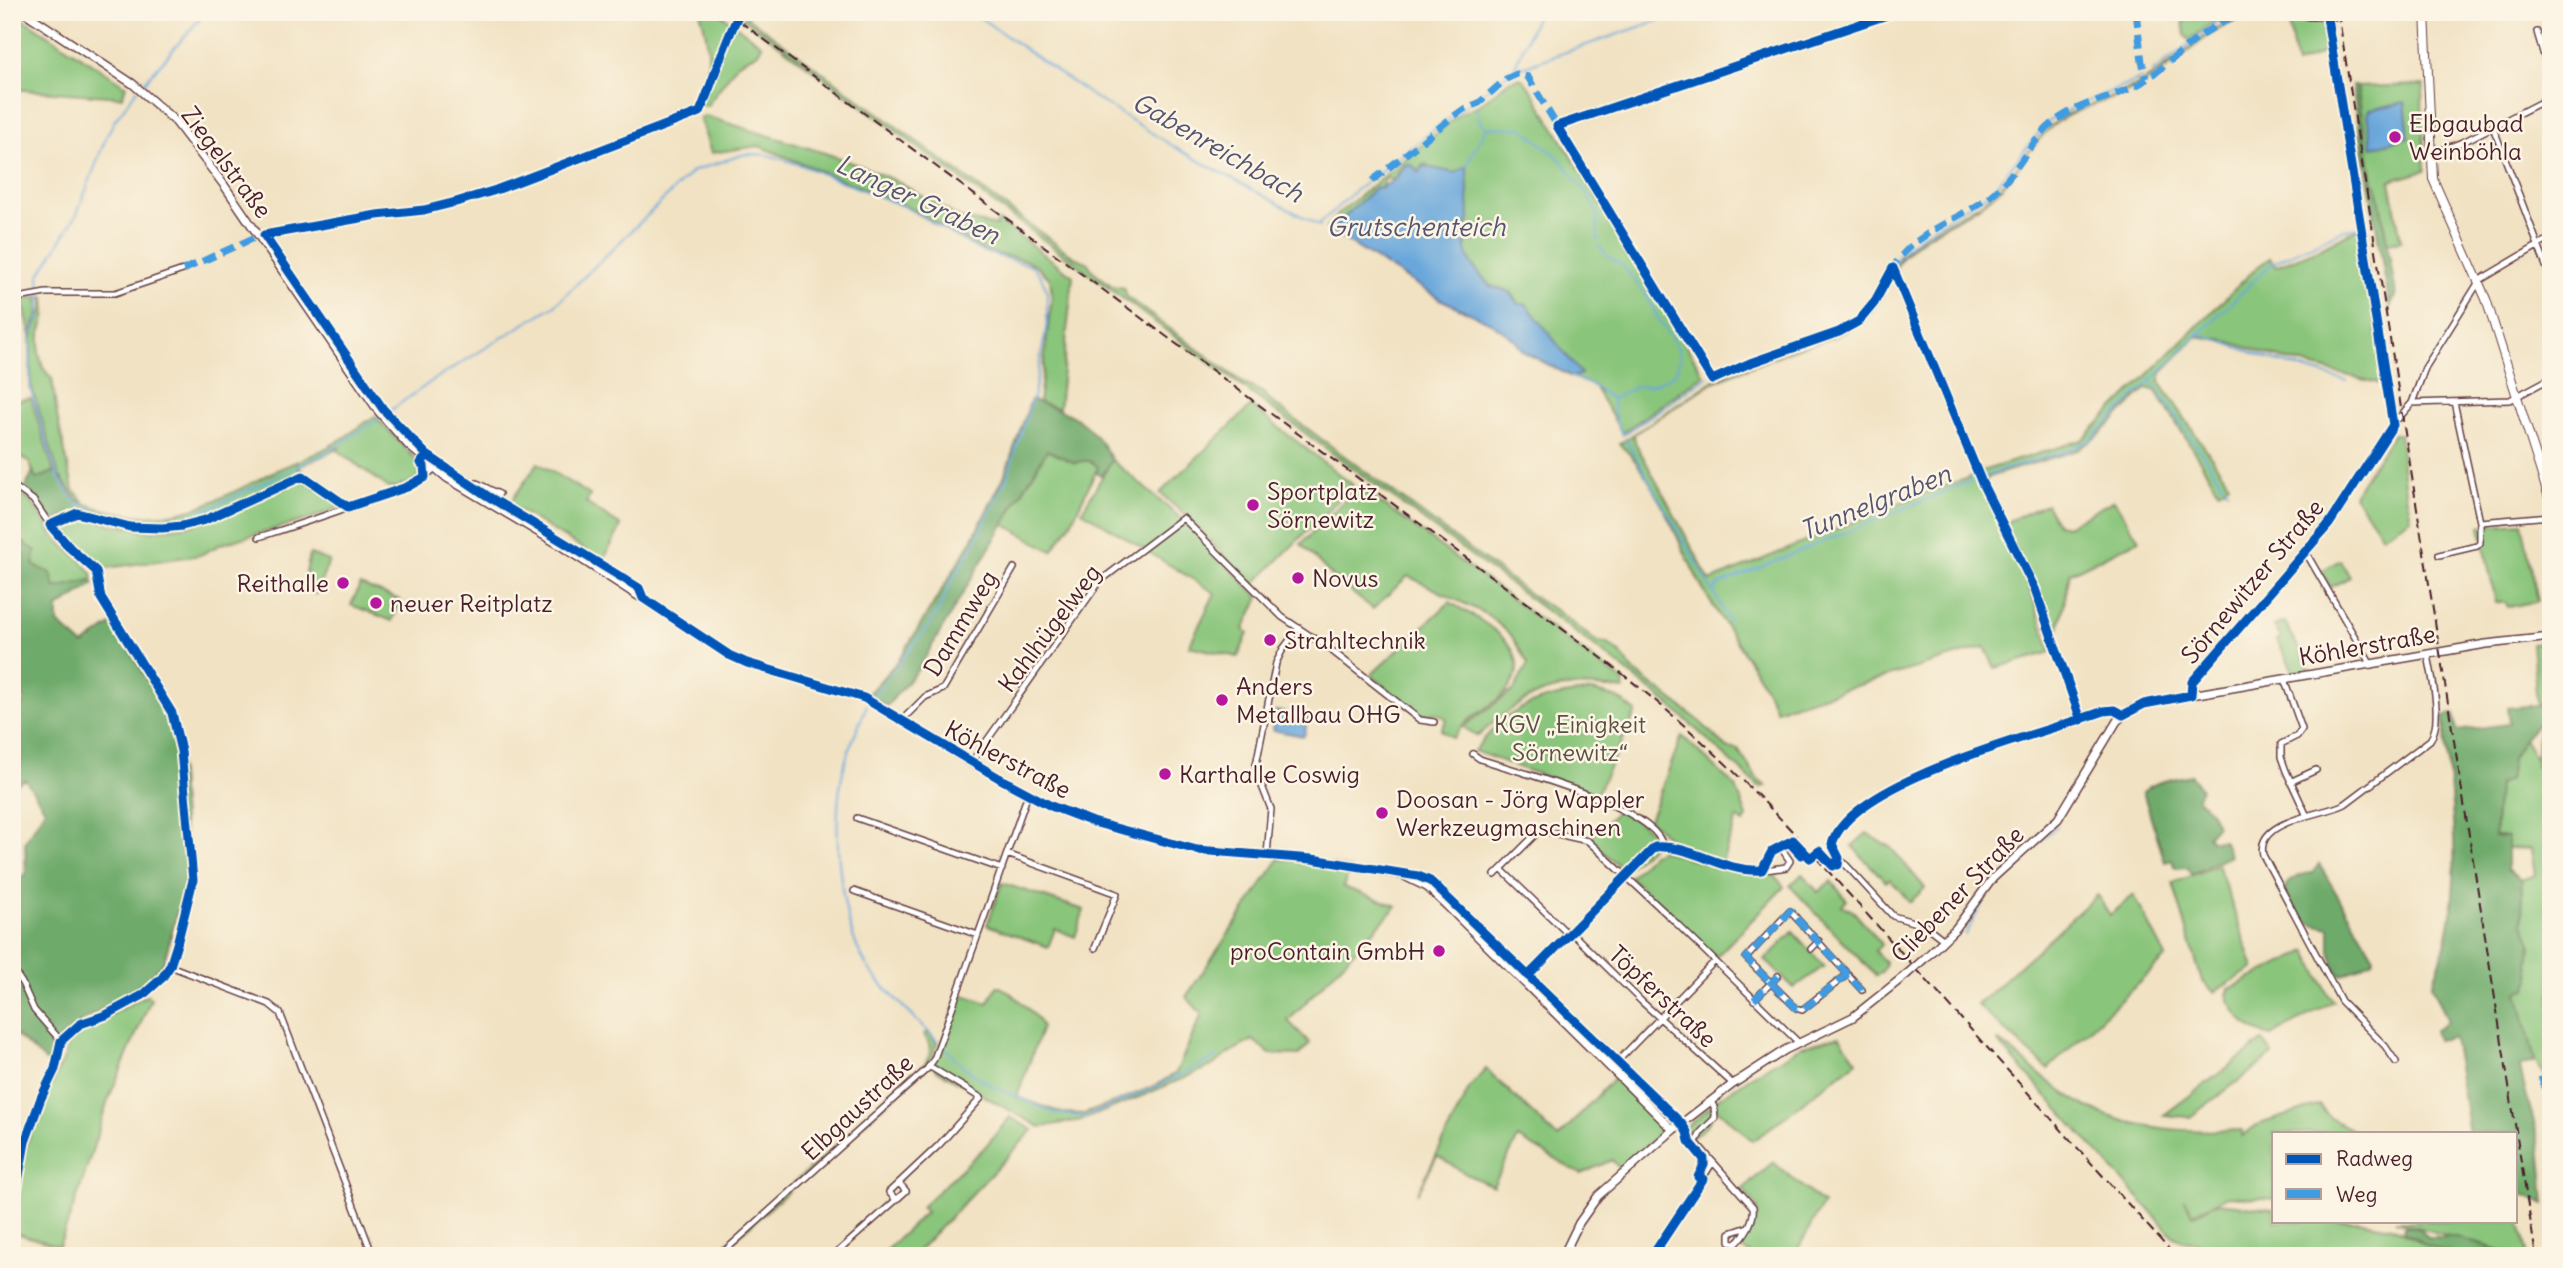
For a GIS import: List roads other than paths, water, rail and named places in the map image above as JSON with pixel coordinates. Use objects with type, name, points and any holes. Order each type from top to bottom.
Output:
[{"type":"main road","points":[[2425,12],[2433,179],[2480,280],[2551,504]]},
{"type":"street","name":"Ziegelstraße","points":[[24,12],[133,84],[164,110],[194,144],[379,412]]},
{"type":"street","points":[[2308,18],[2316,14],[2334,17],[2351,12]]},
{"type":"street","points":[[2537,32],[2551,80]]},
{"type":"street","points":[[2431,154],[2493,127],[2551,97]]},
{"type":"street","points":[[2493,127],[2551,279]]},
{"type":"street","points":[[2480,280],[2551,238]]},
{"type":"street","points":[[12,299],[39,294],[116,293],[183,270]]},
{"type":"street","name":"Sörnewitzer Straße","points":[[1944,940],[1926,926],[1893,916],[1835,853],[1832,844],[1834,837],[1856,813],[1873,800],[1955,760],[2104,711],[2114,710],[2123,715],[2144,704],[2191,695],[2192,682],[2329,524],[2389,430],[2412,403],[2425,368],[2480,280]]},
{"type":"street","points":[[2412,403],[2516,398],[2551,378]]},
{"type":"street","points":[[2439,555],[2477,547],[2480,543],[2480,522],[2454,402]]},
{"type":"street","name":"Köhlerstraße","points":[[379,412],[434,468],[738,659],[864,698],[971,763],[1028,794],[1083,819],[1197,850],[1353,865],[1416,880],[1435,895],[1612,1067],[1673,1130]]},
{"type":"street","points":[[258,537],[303,525],[407,487],[425,477],[434,468]]},
{"type":"street","points":[[477,483],[499,494]]},
{"type":"street","points":[[12,485],[33,500],[50,526],[96,571],[101,598],[166,701],[175,723],[181,751],[193,872],[189,901],[170,966],[157,985],[106,1015],[80,1024],[61,1041],[55,1069],[25,1142],[12,1214]]},
{"type":"street","points":[[481,499],[490,488]]},
{"type":"street","points":[[2480,522],[2551,516]]},
{"type":"street","name":"Kahlhügelweg","points":[[971,763],[1100,581],[1183,518],[1272,609],[1300,628]]},
{"type":"street","points":[[2305,551],[2371,665]]},
{"type":"street","name":"Dammweg","points":[[902,720],[925,697],[943,689],[1014,568]]},
{"type":"street","points":[[1268,855],[1270,809],[1258,776],[1257,757],[1276,663],[1283,649],[1300,628],[1420,720],[1434,722]]},
{"type":"street","name":"Köhlerstraße","points":[[2191,695],[2486,644],[2551,637]]},
{"type":"street","points":[[2396,1062],[2385,1046],[2340,1001],[2261,847],[2265,837],[2306,814],[2337,809],[2345,804],[2433,737],[2436,718],[2428,655]]},
{"type":"street","points":[[2284,679],[2302,724],[2300,733],[2284,742],[2280,750],[2290,782],[2306,814]]},
{"type":"street","name":"Cliebener Straße","points":[[1563,1256],[1579,1223],[1598,1196],[1673,1130],[1733,1084],[1798,1042],[1853,1017],[1944,940],[1993,878],[2058,819],[2123,715]]},
{"type":"street","points":[[1473,754],[1480,759],[1617,805],[1657,832],[1663,847]]},
{"type":"street","points":[[2290,782],[2316,770]]},
{"type":"street","name":"Elbgaustraße","points":[[723,1255],[929,1066],[1028,794]]},
{"type":"street","points":[[857,818],[1002,869]]},
{"type":"street","points":[[1495,875],[1540,830],[1588,841],[1798,1042]]},
{"type":"street","points":[[1523,981],[1655,847],[1663,847],[1739,870],[1762,870],[1786,867],[1790,861],[1789,857],[1782,849],[1775,848],[1762,870]]},
{"type":"street","points":[[1007,854],[1117,894],[1096,948]]},
{"type":"street","name":"Töpferstraße","points":[[1501,869],[1733,1084]]},
{"type":"street","points":[[854,891],[978,935]]},
{"type":"street","points":[[1847,974],[1802,1010],[1796,1008],[1746,958],[1790,911],[1862,990]]},
{"type":"street","points":[[1811,948],[1819,941]]},
{"type":"street","points":[[1612,1067],[1715,961]]},
{"type":"street","points":[[170,966],[270,1004],[280,1013],[373,1256]]},
{"type":"street","points":[[12,968],[34,1010],[61,1041]]},
{"type":"street","points":[[1754,1000],[1778,976]]},
{"type":"street","points":[[896,1200],[889,1192],[939,1145],[981,1098],[929,1066]]},
{"type":"street","points":[[1711,1101],[1715,1118],[1701,1132],[1696,1142],[1751,1203],[1754,1214],[1748,1227]]},
{"type":"street","points":[[1652,1256],[1713,1162]]},
{"type":"street","points":[[833,1256],[906,1191],[899,1183]]},
{"type":"water","points":[[2405,102],[2409,137],[2372,147],[2367,115],[2369,110]]},
{"type":"water","name":"Grutschenteich","points":[[1406,164],[1413,166],[1419,173],[1423,166],[1455,173],[1467,166],[1469,219],[1465,232],[1466,250],[1472,265],[1490,286],[1508,291],[1519,304],[1526,304],[1581,374],[1572,377],[1524,352],[1514,339],[1491,323],[1440,299],[1332,232],[1376,187],[1381,188],[1395,179]]},
{"type":"water","points":[[1275,711],[1308,717],[1304,736],[1272,730]]},
{"type":"waterway","name":"Langer Graben","points":[[141,86],[206,12]]},
{"type":"waterway","name":"Gabenreichbach","points":[[972,12],[1089,94],[1181,151],[1320,226]]},
{"type":"waterway","points":[[1514,69],[1538,12]]},
{"type":"waterway","name":"Gabenreichbach","points":[[1475,98],[1513,70],[1683,12]]},
{"type":"waterway","points":[[2153,72],[2217,22],[2243,12]]},
{"type":"waterway","points":[[1713,374],[1857,319],[1867,308],[1901,252],[1923,234],[1990,192],[2049,121],[2076,106],[2141,79]]},
{"type":"waterway","name":"Langer Graben","points":[[137,90],[107,135],[77,214],[39,276],[40,316],[30,336],[30,388],[57,475],[66,489],[76,502],[104,515],[147,521],[183,518],[215,506],[328,452],[379,419]]},
{"type":"waterway","name":"Gabenreichbach","points":[[1319,224],[1355,191],[1471,101]]},
{"type":"waterway","points":[[1467,166],[1485,127],[1479,120],[1477,107]]},
{"type":"waterway","points":[[1485,127],[1522,128],[1560,159],[1588,195],[1597,212],[1598,240]]},
{"type":"waterway","name":"Langer Graben","points":[[384,415],[432,381],[555,305],[693,171],[745,154],[768,155],[801,165],[905,207],[980,251],[1033,266],[1047,290],[1047,324],[1034,394],[1007,477],[939,610],[870,700]]},
{"type":"waterway","name":"Tunnelgraben","points":[[2238,296],[2272,263],[2344,230],[2360,227]]},
{"type":"waterway","points":[[1327,230],[1332,233]]},
{"type":"waterway","points":[[1599,245],[1607,256],[1623,266],[1646,295],[1678,348],[1680,359],[1676,372],[1666,379],[1636,387],[1612,399]]},
{"type":"waterway","points":[[1984,476],[2069,450],[2089,441],[2237,297]]},
{"type":"waterway","points":[[2198,333],[2273,360],[2346,381]]},
{"type":"waterway","points":[[1572,377],[1594,386],[1612,399],[1616,422],[1623,435],[1708,376]]},
{"type":"waterway","points":[[2151,380],[2228,491]]},
{"type":"waterway","points":[[1626,440],[1712,591]]},
{"type":"waterway","name":"Tunnelgraben","points":[[1729,621],[1713,591],[1720,584],[1976,479]]},
{"type":"waterway","name":"Langer Graben","points":[[867,705],[846,758],[839,796],[838,845],[843,896],[855,943],[864,961],[888,991],[937,1041]]},
{"type":"waterway","points":[[1965,935],[1991,887],[2057,826]]},
{"type":"waterway","name":"Langer Graben","points":[[941,1045],[974,1075],[996,1088],[1055,1113],[1085,1117],[1217,1057]]},
{"type":"railway","points":[[727,12],[1603,659],[1678,720],[1792,831],[2175,1256]]},
{"type":"railway","points":[[2338,12],[2516,1132]]},
{"type":"railway","points":[[2518,1143],[2536,1256]]},
{"type":"place","name":"Elbgaubad Weinböhla","points":[[2395,137]]},
{"type":"place","name":"Sportplatz Sörnewitz","points":[[1253,505]]},
{"type":"place","name":"Novus","points":[[1298,578]]},
{"type":"place","name":"Reithalle","points":[[343,583]]},
{"type":"place","name":"neuer Reitplatz","points":[[376,603]]},
{"type":"place","name":"Strahltechnik","points":[[1270,640]]},
{"type":"place","name":"Anders Metallbau OHG","points":[[1222,700]]},
{"type":"place","name":"Karthalle Coswig","points":[[1165,774]]},
{"type":"place","name":"Doosan - Jörg Wappler Werkzeugmaschinen","points":[[1382,813]]},
{"type":"place","name":"proContain GmbH","points":[[1439,951]]},
{"type":"park label","name":"KGV „Einigkeit Sörnewitz“","points":[[1570,738]]}]
